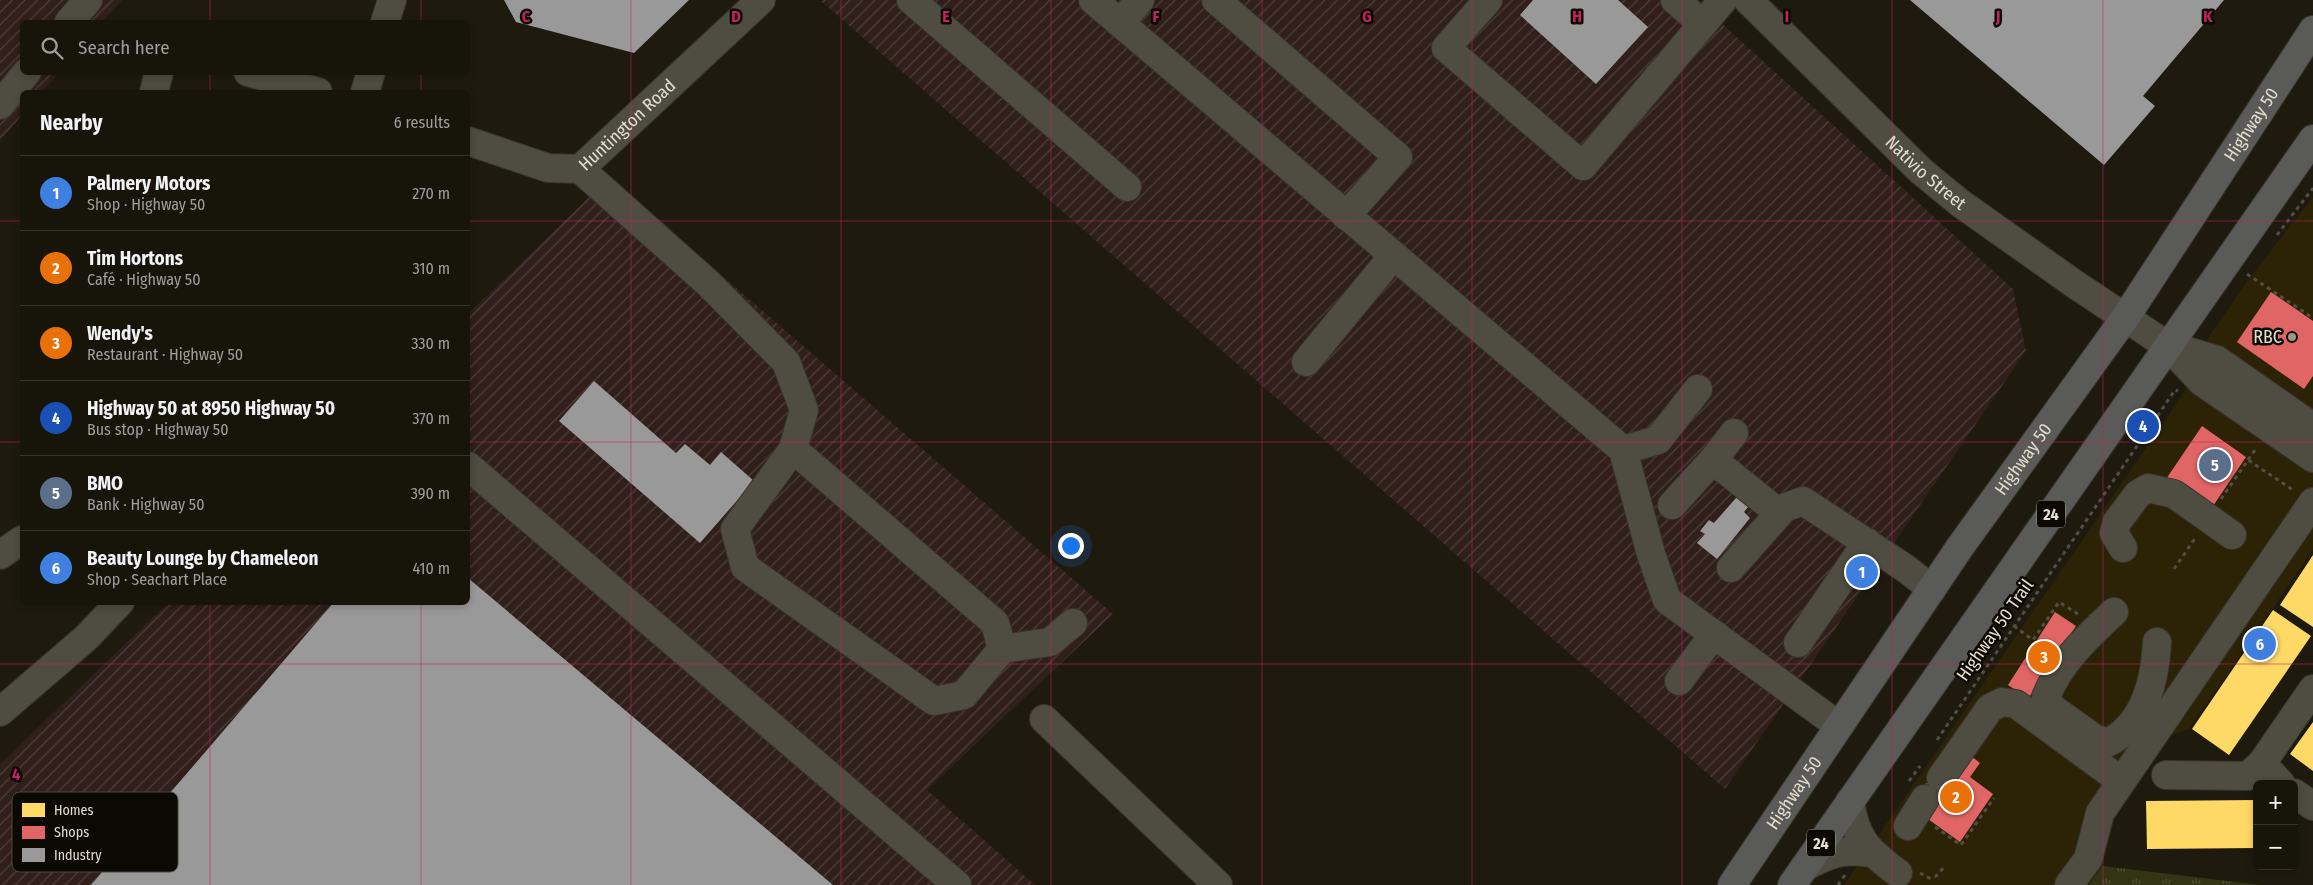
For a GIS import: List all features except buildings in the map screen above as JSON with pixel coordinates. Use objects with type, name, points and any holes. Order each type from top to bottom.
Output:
[{"type":"main road","name":"Highway 50","points":[[1732,885],[2018,464],[2125,318],[2313,30]]},
{"type":"main road","name":"24","points":[[1798,876],[2313,139]]},
{"type":"street","points":[[71,20],[88,0]]},
{"type":"street","points":[[386,20],[392,0]]},
{"type":"street","name":"Huntington Road","points":[[470,142],[548,168],[580,168],[760,0]]},
{"type":"street","points":[[911,0],[1127,187]]},
{"type":"street","points":[[1093,0],[1623,450],[1651,554],[1667,600],[1839,726]]},
{"type":"street","points":[[1120,23],[1140,0]]},
{"type":"street","points":[[1216,0],[1398,157],[1346,216]]},
{"type":"street","points":[[1488,0],[1446,48],[1583,166],[1724,0]]},
{"type":"street","points":[[1675,0],[1703,24]]},
{"type":"street","name":"Nativio Street","points":[[1748,0],[1921,171],[2018,244],[2168,346]]},
{"type":"street","points":[[0,105],[25,75]]},
{"type":"street","points":[[154,90],[158,75]]},
{"type":"street","points":[[258,75],[311,90]]},
{"type":"street","points":[[366,90],[370,75]]},
{"type":"street","points":[[580,168],[709,284],[786,362],[804,410],[792,449],[735,529],[745,567],[934,701],[964,695],[1002,650],[1050,642],[1073,622]]},
{"type":"street","points":[[1306,362],[1393,256]]},
{"type":"street","points":[[2168,346],[2217,360],[2313,427]]},
{"type":"street","points":[[2168,346],[2202,382],[2313,458]]},
{"type":"street","points":[[1623,450],[1658,440],[1698,389]]},
{"type":"street","points":[[1672,505],[1713,460],[1734,433]]},
{"type":"street","points":[[792,449],[995,623],[1002,650]]},
{"type":"street","points":[[1713,460],[1779,513]]},
{"type":"street","points":[[470,468],[956,885]]},
{"type":"street","points":[[2123,548],[2114,533],[2117,522],[2138,494],[2148,488],[2174,494],[2232,534]]},
{"type":"street","points":[[2069,885],[2088,859],[2100,813],[2305,496]]},
{"type":"street","points":[[1731,568],[1784,508],[1803,501],[1866,542],[1932,589]]},
{"type":"street","points":[[0,555],[20,541]]},
{"type":"street","points":[[1798,643],[1866,542]]},
{"type":"street","points":[[0,712],[86,637],[117,605]]},
{"type":"street","points":[[2114,612],[2080,644],[2049,688],[2046,697],[2049,706],[2094,738],[2107,743],[2121,736],[2141,711],[2156,662],[2156,642]]},
{"type":"street","points":[[1679,681],[1714,634]]},
{"type":"street","points":[[2166,774],[2248,776],[2262,764],[2313,689]]},
{"type":"street","points":[[1932,769],[1996,704],[2009,702],[2050,729],[2121,781]]},
{"type":"street","points":[[1044,719],[1218,885]]},
{"type":"street","points":[[2262,764],[2277,780]]},
{"type":"street","points":[[2298,796],[2313,806]]},
{"type":"street","points":[[1850,801],[1852,818],[1866,852]]},
{"type":"street","points":[[1798,876],[1834,853],[1850,850],[1866,852],[1898,873]]},
{"type":"path","points":[[2246,273],[2313,318]]},
{"type":"path","name":"Highway 50 Trail","points":[[1934,744],[2174,390]]},
{"type":"path","points":[[2218,504],[2248,460],[2292,490],[2305,496]]},
{"type":"path","points":[[2174,569],[2198,533]]},
{"type":"path","points":[[2014,626],[2033,640],[2059,602],[2082,617]]},
{"type":"path","points":[[1932,769],[1917,808],[1961,845],[1994,798]]},
{"type":"path","points":[[1838,885],[1866,852]]},
{"type":"shaded area","points":[[0,0],[122,0],[104,20],[20,20],[20,75],[57,75],[44,90],[20,90],[20,117],[0,141]]},
{"type":"shaded area","points":[[1696,0],[2013,289],[2026,351],[1725,789],[821,1]]},
{"type":"shaded area","points":[[609,178],[1113,614],[927,790],[1035,885],[0,885],[0,764],[166,605],[470,605],[470,312]]},
{"type":"shaded area","points":[[2313,197],[2313,550],[2190,728],[2172,735],[2115,818],[2102,866],[2089,885],[1844,885],[2184,393],[2210,335],[2248,280]]},
{"type":"green space","points":[[2102,866],[2261,885],[2089,885]]},
{"type":"place","name":"RBC","points":[[2292,337]]},
{"type":"place","name":"Highway 50 at 8950 Highway 50","points":[[2143,426]]},
{"type":"place","name":"BMO","points":[[2215,465]]},
{"type":"place","name":"Palmery Motors","points":[[1862,572]]},
{"type":"place","name":"Beauty Lounge by Chameleon","points":[[2260,644]]},
{"type":"place","name":"Wendy's","points":[[2044,657]]},
{"type":"place","name":"Tim Hortons","points":[[1956,797]]}]
